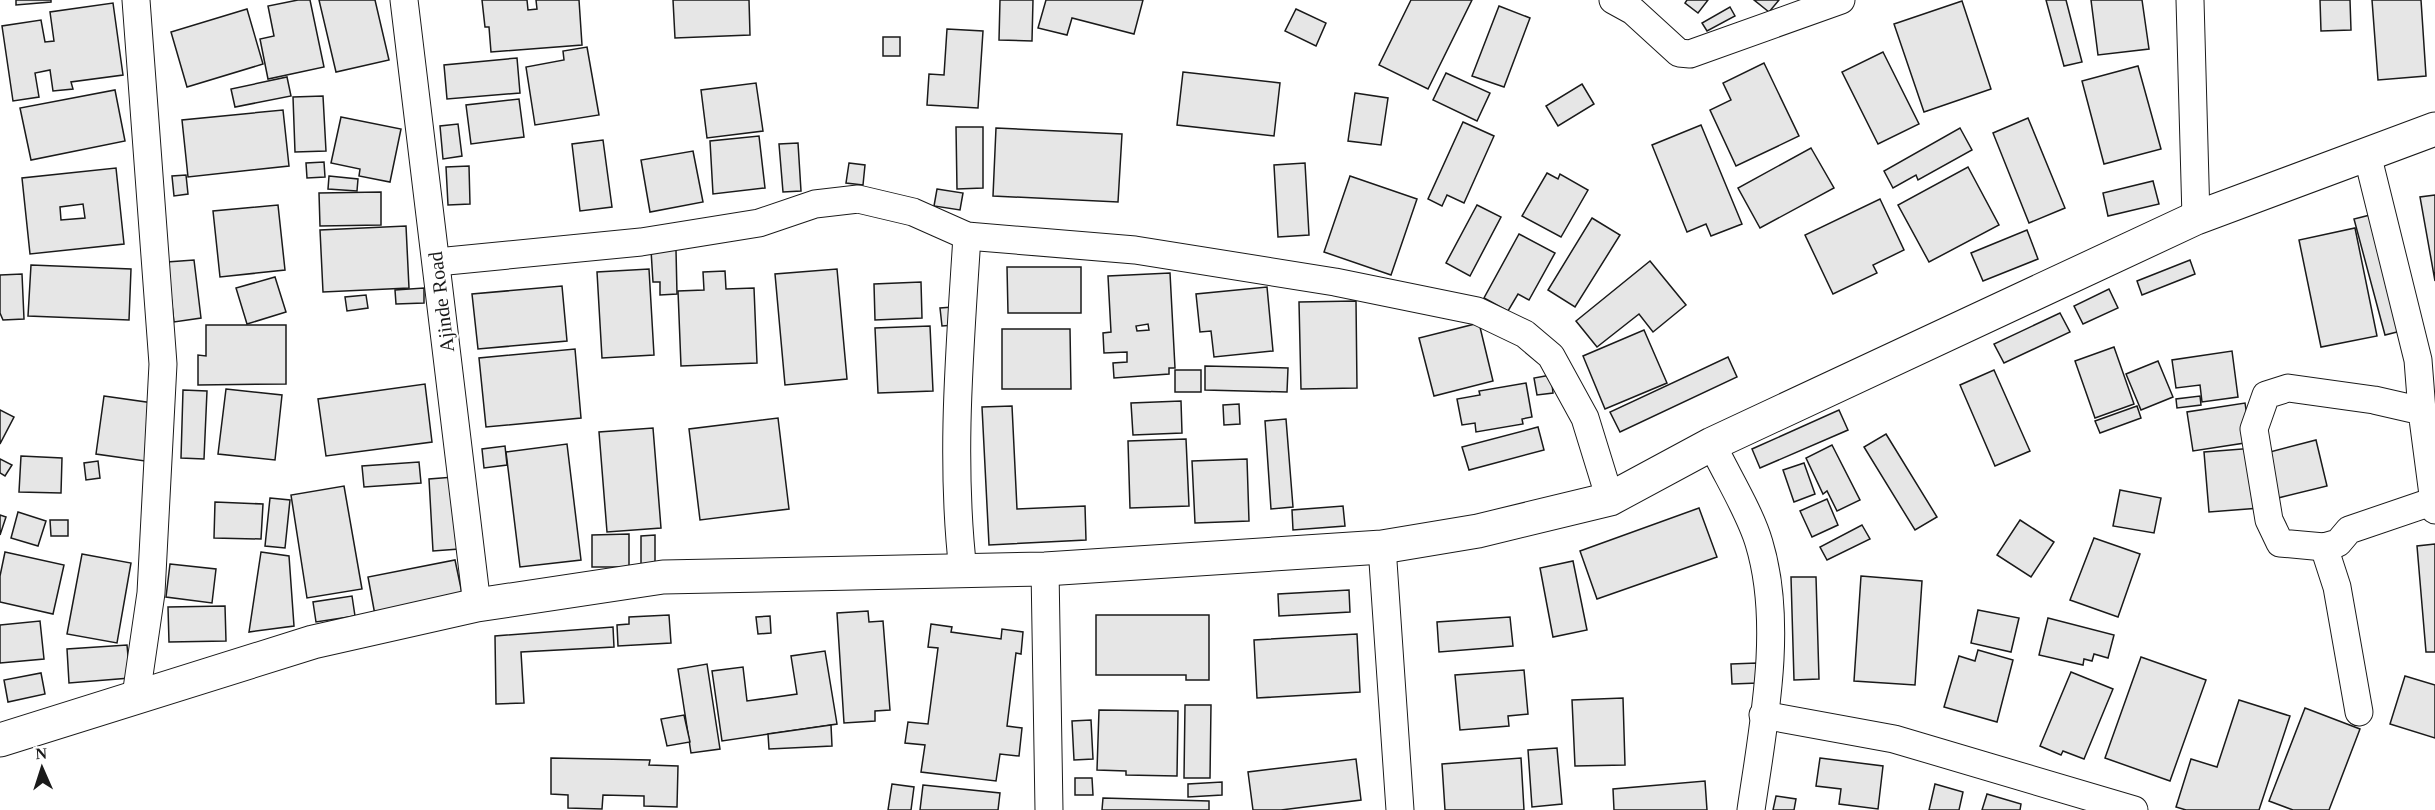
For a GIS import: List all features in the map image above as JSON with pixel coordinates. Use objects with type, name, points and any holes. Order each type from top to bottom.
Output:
[{"type":"street","points":[[136,0],[163,364],[151,593],[136,696]]},
{"type":"street","name":"Ajinde Road","points":[[404,0],[477,605]]},
{"type":"street","points":[[1630,4],[1678,53],[1690,54],[1842,0]]},
{"type":"street","points":[[2190,0],[2196,218]]},
{"type":"street","points":[[0,740],[313,642],[477,605],[663,577],[1045,569],[1382,547],[1478,531],[1610,499],[1712,444],[2196,218],[2435,129]]},
{"type":"street","points":[[2367,154],[2418,360],[2434,506],[2349,530],[2338,543],[2324,547],[2280,543],[2269,520],[2254,429],[2266,395],[2288,388],[2374,400],[2422,411]]},
{"type":"street","points":[[436,262],[641,242],[759,223],[815,204],[858,199],[913,212],[967,236],[1135,250],[1335,282],[1477,311],[1525,334],[1551,356],[1585,418],[1610,499]]},
{"type":"street","points":[[963,571],[956,509],[956,414],[967,236]]},
{"type":"street","points":[[1712,444],[1759,542],[1771,635],[1750,810]]},
{"type":"street","points":[[1382,547],[1400,810]]},
{"type":"street","points":[[2324,547],[2337,587],[2359,712]]},
{"type":"street","points":[[1045,569],[1049,810]]},
{"type":"street","points":[[1763,715],[1894,739],[2134,810]]},
{"type":"building","points":[[16,0],[51,0],[51,2],[16,5]]},
{"type":"building","points":[[310,0],[324,67],[268,79],[260,39],[274,36],[268,6]]},
{"type":"building","points":[[319,0],[375,0],[389,60],[336,72]]},
{"type":"building","points":[[482,0],[527,0],[528,10],[537,9],[536,0],[579,0],[582,45],[491,52],[489,27],[485,27]]},
{"type":"building","points":[[673,0],[749,0],[750,35],[675,38]]},
{"type":"building","points":[[1000,0],[1033,0],[1032,41],[999,40]]},
{"type":"building","points":[[1046,0],[1143,0],[1134,34],[1072,18],[1067,35],[1038,28]]},
{"type":"building","points":[[1411,0],[1472,0],[1428,89],[1379,65]]},
{"type":"building","points":[[1687,0],[1708,0],[1698,13],[1685,3]]},
{"type":"building","points":[[1754,0],[1779,0],[1769,12]]},
{"type":"building","points":[[2046,0],[2066,0],[2082,62],[2064,66]]},
{"type":"building","points":[[2091,0],[2142,0],[2149,49],[2098,55]]},
{"type":"building","points":[[2320,0],[2350,0],[2351,30],[2321,31]]},
{"type":"building","points":[[2372,0],[2421,0],[2426,76],[2378,80]]},
{"type":"building","points":[[1962,1],[1991,89],[1924,112],[1894,24]]},
{"type":"building","points":[[113,3],[123,75],[71,82],[73,89],[53,91],[50,70],[35,73],[39,97],[13,101],[2,26],[41,20],[45,42],[54,41],[50,12]]},
{"type":"building","points":[[1499,6],[1530,18],[1504,87],[1472,76]]},
{"type":"building","points":[[1730,7],[1735,16],[1707,31],[1702,23]]},
{"type":"building","points":[[247,9],[263,64],[187,87],[171,32]]},
{"type":"building","points":[[1296,9],[1326,23],[1316,46],[1285,31]]},
{"type":"building","points":[[947,29],[983,31],[978,108],[927,105],[929,74],[944,75]]},
{"type":"building","points":[[883,37],[900,37],[900,56],[883,56]]},
{"type":"building","points":[[587,47],[599,115],[535,125],[526,67],[564,60],[563,51]]},
{"type":"building","points":[[1883,52],[1919,124],[1878,144],[1842,72]]},
{"type":"building","points":[[517,58],[520,93],[447,99],[444,65]]},
{"type":"building","points":[[1764,63],[1799,136],[1736,166],[1710,110],[1731,100],[1723,83]]},
{"type":"building","points":[[2138,66],[2161,149],[2104,164],[2082,81]]},
{"type":"building","points":[[1183,72],[1280,83],[1274,136],[1177,125]]},
{"type":"building","points":[[1446,73],[1490,93],[1477,121],[1433,100]]},
{"type":"building","points":[[287,77],[291,96],[235,107],[231,89]]},
{"type":"building","points":[[756,83],[763,131],[707,138],[701,90]]},
{"type":"building","points":[[1582,84],[1594,104],[1558,126],[1546,106]]},
{"type":"building","points":[[115,90],[125,141],[31,160],[20,108]]},
{"type":"building","points":[[1355,93],[1388,98],[1381,145],[1348,141]]},
{"type":"building","points":[[323,96],[326,151],[295,152],[293,97]]},
{"type":"building","points":[[519,99],[524,137],[471,144],[466,105]]},
{"type":"building","points":[[283,110],[289,166],[188,177],[182,120]]},
{"type":"building","points":[[341,117],[401,129],[390,182],[359,176],[360,169],[331,163]]},
{"type":"building","points":[[2028,118],[2065,208],[2029,223],[1993,133]]},
{"type":"building","points":[[1463,122],[1494,136],[1464,203],[1447,195],[1442,206],[1428,199]]},
{"type":"building","points":[[458,124],[462,156],[443,159],[440,126]]},
{"type":"building","points":[[1701,125],[1742,224],[1711,236],[1706,224],[1687,232],[1652,145]]},
{"type":"building","points":[[956,127],[983,127],[983,188],[957,189]]},
{"type":"building","points":[[996,128],[1122,134],[1118,202],[993,196]]},
{"type":"building","points":[[1960,128],[1972,150],[1918,180],[1916,175],[1893,188],[1884,171]]},
{"type":"building","points":[[759,136],[765,188],[713,194],[710,141]]},
{"type":"building","points":[[603,140],[612,207],[580,211],[572,144]]},
{"type":"building","points":[[798,143],[801,191],[783,192],[779,144]]},
{"type":"building","points":[[1811,148],[1834,188],[1760,228],[1738,188]]},
{"type":"building","points":[[693,151],[703,202],[650,212],[641,160]]},
{"type":"building","points":[[324,162],[325,177],[307,178],[306,163]]},
{"type":"building","points":[[849,163],[865,165],[863,185],[846,183]]},
{"type":"building","points":[[1305,163],[1309,235],[1278,237],[1274,165]]},
{"type":"building","points":[[469,166],[470,204],[448,205],[446,167]]},
{"type":"building","points":[[1968,167],[1999,225],[1929,262],[1898,205]]},
{"type":"building","points":[[116,168],[124,244],[30,254],[22,178]],"holes":[[[83,204],[85,218],[61,220],[60,207]]]},
{"type":"building","points":[[1547,173],[1558,179],[1560,174],[1588,190],[1561,237],[1522,216]]},
{"type":"building","points":[[186,175],[188,194],[174,196],[172,176]]},
{"type":"building","points":[[329,176],[358,179],[357,191],[328,189]]},
{"type":"building","points":[[1350,176],[1417,199],[1391,275],[1324,252]]},
{"type":"building","points":[[2153,181],[2159,204],[2108,216],[2103,193]]},
{"type":"building","points":[[937,189],[963,193],[960,210],[934,206]]},
{"type":"building","points":[[381,192],[381,225],[320,226],[319,193]]},
{"type":"building","points":[[2435,195],[2435,281],[2420,197]]},
{"type":"building","points":[[1880,199],[1904,250],[1873,265],[1877,273],[1833,294],[1805,235]]},
{"type":"building","points":[[278,205],[285,270],[220,277],[213,211]]},
{"type":"building","points":[[1477,205],[1501,217],[1470,276],[1446,263]]},
{"type":"building","points":[[2374,214],[2405,330],[2385,335],[2354,219]]},
{"type":"building","points":[[1592,218],[1620,235],[1575,307],[1548,290]]},
{"type":"building","points":[[406,226],[409,288],[323,292],[320,230]]},
{"type":"building","points":[[2355,228],[2377,336],[2321,347],[2299,240]]},
{"type":"building","points":[[2027,230],[2038,259],[1983,281],[1971,253]]},
{"type":"building","points":[[1519,234],[1555,253],[1529,300],[1518,294],[1508,311],[1484,298]]},
{"type":"building","points":[[651,250],[676,250],[677,294],[660,295],[660,282],[653,282]]},
{"type":"building","points":[[194,260],[201,318],[174,322],[167,262]]},
{"type":"building","points":[[2190,260],[2195,274],[2142,295],[2137,281]]},
{"type":"building","points":[[1650,261],[1686,305],[1653,332],[1639,314],[1597,347],[1576,321]]},
{"type":"building","points":[[31,265],[131,269],[129,320],[28,316]]},
{"type":"building","points":[[1007,267],[1081,267],[1081,313],[1008,313]]},
{"type":"building","points":[[649,269],[654,355],[602,358],[597,272]]},
{"type":"building","points":[[837,269],[847,379],[785,385],[775,274]]},
{"type":"building","points":[[725,271],[726,289],[754,288],[757,363],[681,366],[678,291],[704,290],[703,272]]},
{"type":"building","points":[[1170,273],[1175,368],[1169,368],[1169,374],[1114,378],[1113,363],[1127,362],[1127,352],[1104,353],[1103,333],[1111,332],[1108,276]],"holes":[[[1148,324],[1149,330],[1137,331],[1136,326]]]},
{"type":"building","points":[[22,274],[24,319],[3,320],[0,313],[0,275]]},
{"type":"building","points":[[275,277],[286,312],[247,324],[236,288]]},
{"type":"building","points":[[921,282],[922,318],[875,320],[874,284]]},
{"type":"building","points":[[562,286],[567,341],[478,349],[472,294]]},
{"type":"building","points":[[1267,287],[1273,351],[1214,357],[1211,331],[1200,332],[1196,294]]},
{"type":"building","points":[[424,288],[424,303],[396,304],[395,290]]},
{"type":"building","points":[[2109,289],[2118,308],[2083,324],[2074,306]]},
{"type":"building","points":[[366,295],[368,308],[347,311],[345,297]]},
{"type":"building","points":[[1356,301],[1357,388],[1301,389],[1299,302]]},
{"type":"building","points":[[953,307],[955,325],[942,326],[940,308]]},
{"type":"building","points":[[2060,313],[2070,332],[2004,363],[1994,344]]},
{"type":"building","points":[[1479,323],[1493,381],[1434,396],[1419,338]]},
{"type":"building","points":[[206,325],[286,325],[286,384],[198,385],[198,355],[206,356]]},
{"type":"building","points":[[930,326],[933,391],[878,393],[875,328]]},
{"type":"building","points":[[1002,329],[1070,329],[1071,389],[1002,389]]},
{"type":"building","points":[[1644,330],[1667,383],[1605,409],[1583,356]]},
{"type":"building","points":[[2114,347],[2134,404],[2095,418],[2075,361]]},
{"type":"building","points":[[575,349],[581,418],[486,427],[479,358]]},
{"type":"building","points":[[2232,351],[2238,397],[2202,402],[2200,385],[2176,388],[2172,360]]},
{"type":"building","points":[[1728,357],[1737,377],[1620,432],[1610,412]]},
{"type":"building","points":[[2158,361],[2173,397],[2141,410],[2126,374]]},
{"type":"building","points":[[1205,366],[1288,368],[1287,392],[1205,390]]},
{"type":"building","points":[[1175,370],[1201,370],[1201,392],[1175,392]]},
{"type":"building","points":[[1994,370],[2030,451],[1995,466],[1960,385]]},
{"type":"building","points":[[1551,375],[1553,393],[1537,395],[1534,378]]},
{"type":"building","points":[[1526,383],[1532,417],[1522,419],[1523,424],[1476,432],[1475,423],[1462,425],[1457,399],[1480,395],[1479,391]]},
{"type":"building","points":[[425,384],[432,442],[326,456],[318,399]]},
{"type":"building","points":[[226,389],[282,395],[275,460],[218,454]]},
{"type":"building","points":[[183,390],[207,391],[204,459],[181,458]]},
{"type":"building","points":[[104,396],[160,404],[152,462],[96,454]]},
{"type":"building","points":[[2200,396],[2201,405],[2177,408],[2176,399]]},
{"type":"building","points":[[1181,401],[1182,433],[1133,435],[1131,403]]},
{"type":"building","points":[[2245,403],[2251,442],[2193,451],[2187,412]]},
{"type":"building","points":[[1239,404],[1240,424],[1224,425],[1223,405]]},
{"type":"building","points":[[1012,406],[1017,509],[1085,506],[1086,540],[989,545],[982,407]]},
{"type":"building","points":[[2137,406],[2141,418],[2100,433],[2095,421]]},
{"type":"building","points":[[0,410],[14,417],[0,444]]},
{"type":"building","points":[[1839,410],[1848,430],[1760,468],[1752,449]]},
{"type":"building","points":[[778,418],[789,509],[700,520],[689,429]]},
{"type":"building","points":[[1286,419],[1293,507],[1271,509],[1265,421]]},
{"type":"building","points":[[1538,427],[1544,450],[1469,470],[1462,447]]},
{"type":"building","points":[[653,428],[661,528],[607,532],[599,432]]},
{"type":"building","points":[[1886,434],[1937,517],[1915,530],[1864,447]]},
{"type":"building","points":[[1186,439],[1189,506],[1130,508],[1128,441]]},
{"type":"building","points":[[2316,440],[2327,486],[2278,498],[2266,453]]},
{"type":"building","points":[[567,444],[581,560],[520,567],[506,452]]},
{"type":"building","points":[[1832,445],[1860,500],[1837,511],[1827,491],[1823,494],[1806,458]]},
{"type":"building","points":[[505,446],[507,465],[484,468],[482,449]]},
{"type":"building","points":[[2255,448],[2260,508],[2209,512],[2204,452]]},
{"type":"building","points":[[21,456],[62,458],[61,493],[19,492]]},
{"type":"building","points":[[0,459],[12,465],[5,476],[0,473]]},
{"type":"building","points":[[1247,459],[1249,521],[1195,523],[1192,461]]},
{"type":"building","points":[[98,461],[100,478],[86,480],[84,463]]},
{"type":"building","points":[[419,462],[421,483],[364,487],[362,466]]},
{"type":"building","points":[[1804,463],[1815,494],[1794,502],[1783,470]]},
{"type":"building","points":[[454,477],[459,549],[433,551],[429,479]]},
{"type":"building","points":[[344,486],[362,589],[307,598],[291,495]]},
{"type":"building","points":[[2120,490],[2161,498],[2154,533],[2113,526]]},
{"type":"building","points":[[270,498],[290,500],[285,548],[265,546]]},
{"type":"building","points":[[1827,499],[1838,525],[1812,537],[1800,511]]},
{"type":"building","points":[[215,502],[263,504],[261,539],[214,538]]},
{"type":"building","points":[[1343,506],[1345,526],[1293,530],[1292,510]]},
{"type":"building","points":[[1699,508],[1717,557],[1597,599],[1580,551]]},
{"type":"building","points":[[18,512],[46,521],[38,546],[11,538]]},
{"type":"building","points":[[0,515],[6,517],[0,535]]},
{"type":"building","points":[[50,520],[68,520],[68,536],[51,536]]},
{"type":"building","points":[[2020,520],[2054,542],[2031,577],[1997,555]]},
{"type":"building","points":[[1862,525],[1870,539],[1827,560],[1820,547]]},
{"type":"building","points":[[629,534],[629,567],[592,567],[592,535]]},
{"type":"building","points":[[655,535],[655,565],[641,565],[641,536]]},
{"type":"building","points":[[2094,538],[2140,554],[2118,617],[2070,600]]},
{"type":"building","points":[[2435,544],[2435,652],[2426,652],[2417,546]]},
{"type":"building","points":[[5,552],[64,565],[53,614],[0,602],[0,576]]},
{"type":"building","points":[[261,552],[289,556],[294,626],[249,632]]},
{"type":"building","points":[[82,554],[131,563],[117,643],[67,634]]},
{"type":"building","points":[[455,560],[463,598],[375,615],[368,577]]},
{"type":"building","points":[[1573,561],[1587,630],[1553,637],[1540,568]]},
{"type":"building","points":[[170,564],[216,569],[212,603],[166,597]]},
{"type":"building","points":[[1861,576],[1922,581],[1915,685],[1854,681]]},
{"type":"building","points":[[1791,577],[1816,577],[1819,679],[1794,680]]},
{"type":"building","points":[[1349,590],[1350,612],[1279,616],[1278,594]]},
{"type":"building","points":[[352,596],[355,616],[316,622],[313,602]]},
{"type":"building","points":[[225,606],[226,641],[169,642],[168,607]]},
{"type":"building","points":[[1978,610],[2019,618],[2011,652],[1971,643]]},
{"type":"building","points":[[868,611],[869,622],[883,621],[890,710],[875,711],[875,721],[844,723],[837,613]]},
{"type":"building","points":[[669,615],[671,643],[618,646],[617,625],[629,624],[629,617]]},
{"type":"building","points":[[1096,615],[1209,615],[1209,680],[1186,680],[1186,675],[1096,675]]},
{"type":"building","points":[[770,616],[771,633],[758,634],[756,617]]},
{"type":"building","points":[[1510,617],[1513,646],[1439,652],[1437,622]]},
{"type":"building","points":[[2048,618],[2114,635],[2108,658],[2094,654],[2092,661],[2084,659],[2083,665],[2039,655]]},
{"type":"building","points":[[40,621],[44,659],[0,663],[0,625]]},
{"type":"building","points":[[931,624],[952,627],[951,632],[1001,639],[1002,629],[1023,632],[1021,654],[1016,653],[1007,726],[1022,728],[1019,756],[1000,754],[996,781],[921,772],[925,745],[905,743],[908,722],[928,724],[938,648],[928,647]]},
{"type":"building","points":[[613,627],[614,647],[521,652],[524,703],[496,704],[495,636]]},
{"type":"building","points":[[1357,634],[1360,692],[1257,698],[1254,640]]},
{"type":"building","points":[[127,645],[130,678],[69,683],[67,649]]},
{"type":"building","points":[[1978,650],[2013,660],[1997,722],[1944,707],[1959,656],[1975,661]]},
{"type":"building","points":[[825,651],[837,724],[722,741],[712,671],[743,667],[747,701],[797,694],[791,656]]},
{"type":"building","points":[[2141,657],[2206,680],[2170,781],[2105,758]]},
{"type":"building","points":[[1757,663],[1758,683],[1732,684],[1731,664]]},
{"type":"building","points":[[707,664],[720,749],[691,753],[678,669]]},
{"type":"building","points":[[1524,670],[1528,714],[1508,716],[1509,726],[1460,730],[1455,675]]},
{"type":"building","points":[[2071,672],[2113,689],[2084,759],[2063,751],[2061,755],[2040,746]]},
{"type":"building","points":[[41,673],[45,694],[8,702],[4,680]]},
{"type":"building","points":[[2405,676],[2435,685],[2435,738],[2390,724]]},
{"type":"building","points":[[1623,698],[1625,765],[1575,766],[1572,700]]},
{"type":"building","points":[[2239,700],[2290,716],[2259,810],[2186,810],[2176,807],[2191,759],[2217,767]]},
{"type":"building","points":[[1185,705],[1211,705],[1210,778],[1184,778]]},
{"type":"building","points":[[2305,708],[2360,729],[2329,810],[2293,810],[2269,801]]},
{"type":"building","points":[[1099,710],[1178,711],[1177,776],[1126,775],[1126,771],[1097,770]]},
{"type":"building","points":[[684,715],[690,742],[667,746],[661,719]]},
{"type":"building","points":[[1091,720],[1093,759],[1074,760],[1072,721]]},
{"type":"building","points":[[831,725],[832,746],[769,749],[768,734]]},
{"type":"building","points":[[1557,748],[1562,804],[1532,807],[1528,750]]},
{"type":"building","points":[[551,758],[650,760],[649,765],[678,766],[677,807],[644,806],[644,796],[603,795],[602,809],[568,808],[568,795],[551,794]]},
{"type":"building","points":[[1521,758],[1524,810],[1445,810],[1442,764]]},
{"type":"building","points":[[1820,758],[1883,766],[1878,809],[1839,804],[1841,789],[1816,786]]},
{"type":"building","points":[[1356,759],[1361,800],[1281,810],[1253,810],[1248,772]]},
{"type":"building","points":[[1075,778],[1092,778],[1093,795],[1075,795]]},
{"type":"building","points":[[1705,781],[1707,810],[1614,810],[1613,789]]},
{"type":"building","points":[[1222,782],[1222,795],[1188,797],[1188,784]]},
{"type":"building","points":[[892,784],[914,787],[911,810],[888,810]]},
{"type":"building","points":[[1935,784],[1963,792],[1959,810],[1929,810]]},
{"type":"building","points":[[923,785],[1000,793],[998,810],[920,810]]},
{"type":"building","points":[[1987,794],[2021,804],[2020,810],[1982,810]]},
{"type":"building","points":[[1776,796],[1796,799],[1794,810],[1773,810]]},
{"type":"building","points":[[1103,798],[1209,801],[1209,810],[1102,810]]}]
